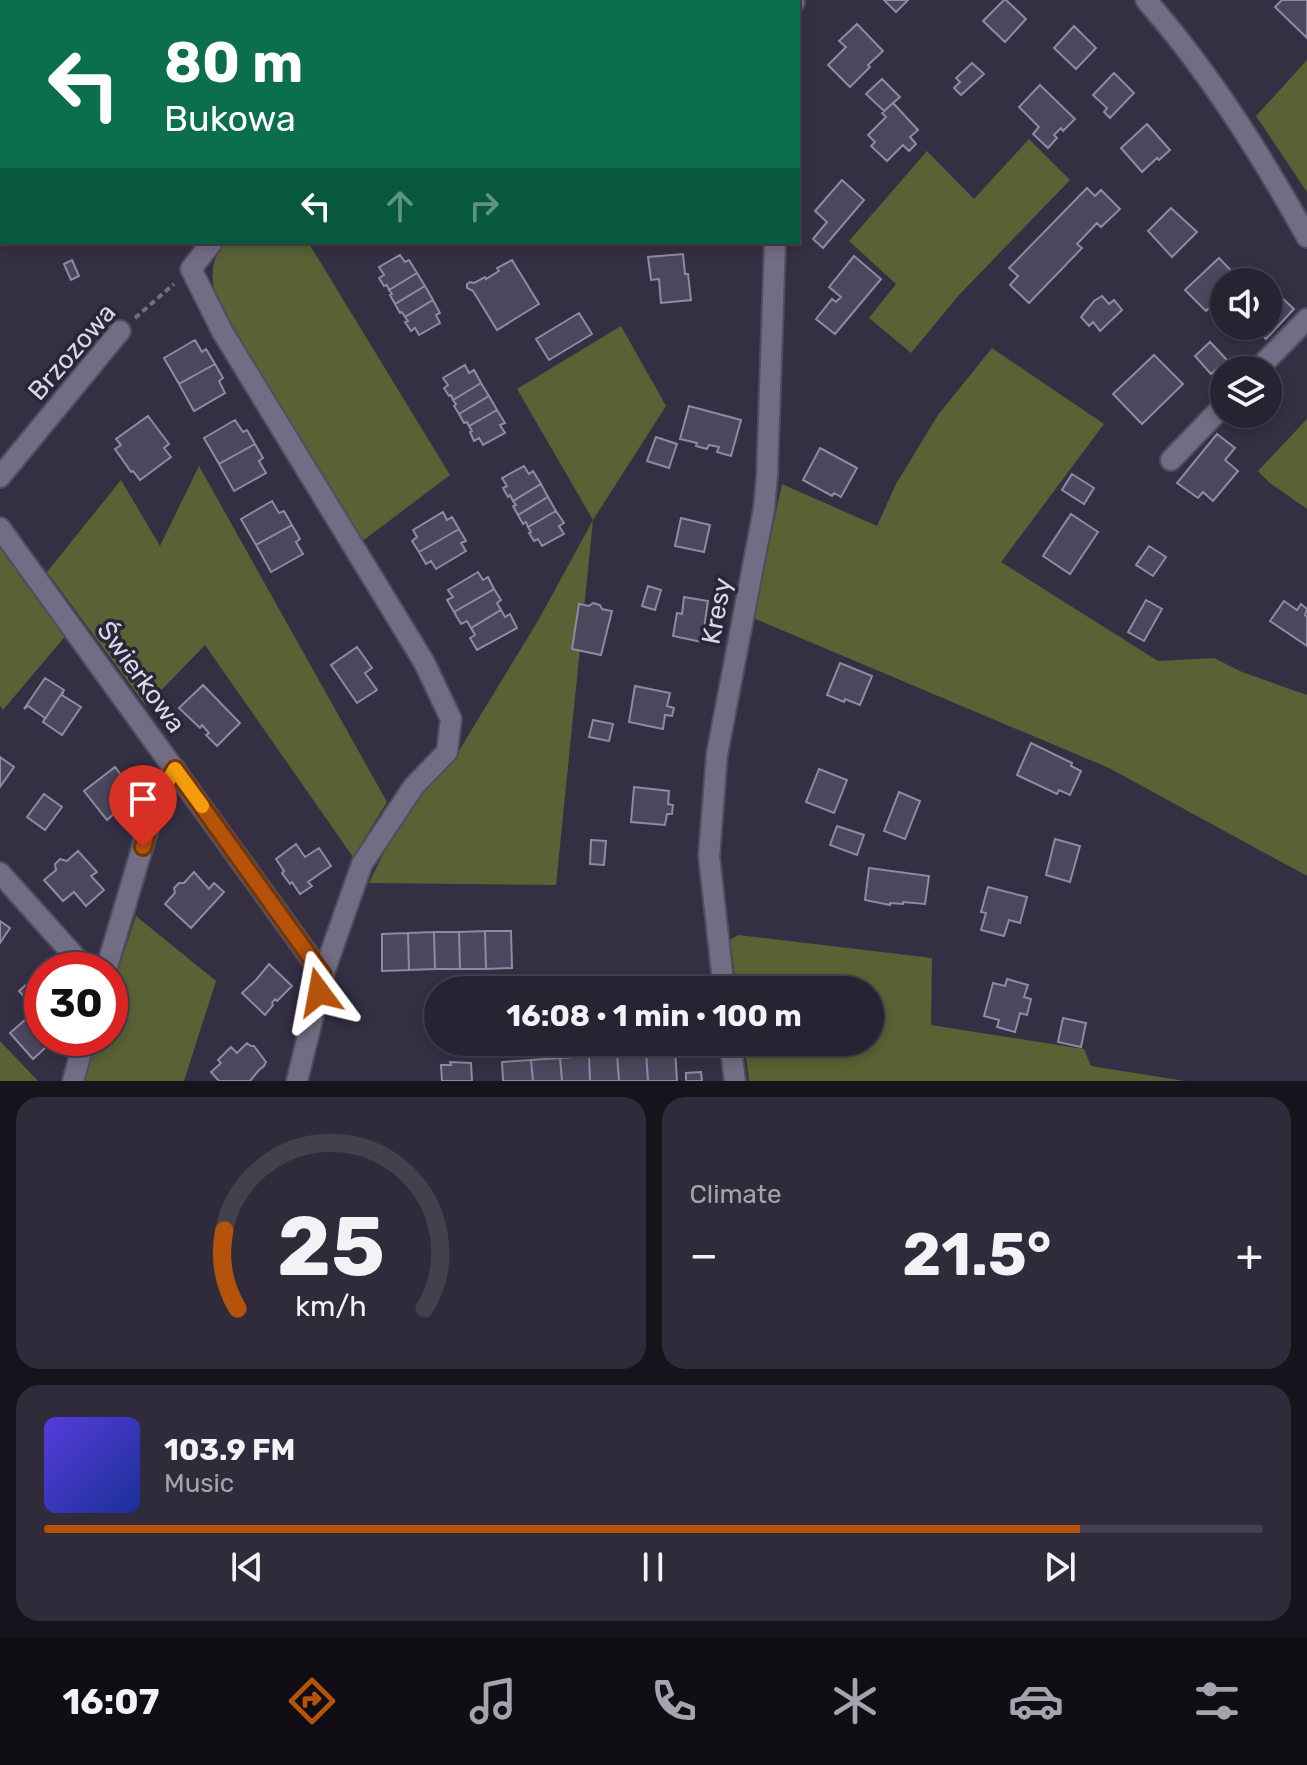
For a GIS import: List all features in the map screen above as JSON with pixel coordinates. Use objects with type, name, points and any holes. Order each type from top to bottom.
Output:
[{"type":"street","points":[[1146,0],[1233,112],[1307,237]]},
{"type":"street","points":[[210,244],[191,269],[222,331],[424,662],[451,719],[447,752],[414,786],[362,864],[323,975],[297,1081]]},
{"type":"street","name":"Kresy","points":[[722,976],[709,856],[711,827],[717,754],[764,509],[775,244]]},
{"type":"street","points":[[1271,356],[1307,319]]},
{"type":"street","name":"Brzozowa","points":[[0,477],[120,331]]},
{"type":"street","points":[[1171,460],[1210,420]]},
{"type":"street","name":"Świerkowa","points":[[0,528],[323,975]]},
{"type":"street","points":[[111,952],[157,798],[175,769]]},
{"type":"street","points":[[0,873],[71,952]]},
{"type":"street","points":[[73,1081],[80,1056]]},
{"type":"street","points":[[732,1056],[735,1081]]},
{"type":"path","name":"Brzozowa","points":[[120,331],[191,269]]},
{"type":"green space","points":[[1307,60],[1307,192],[1256,116]]},
{"type":"green space","points":[[1029,139],[1070,180],[959,295],[911,353],[869,318],[896,284],[849,241],[927,151],[974,199]]},
{"type":"green space","points":[[224,244],[309,244],[450,475],[360,543],[222,313],[213,277]]},
{"type":"green space","points":[[621,326],[666,406],[593,520],[517,389]]},
{"type":"green space","points":[[992,348],[1104,424],[1001,562],[1158,661],[1214,658],[1242,672],[1307,695],[1307,876],[1109,768],[753,618],[782,484],[877,526],[896,484],[938,415]]},
{"type":"green space","points":[[1307,419],[1307,509],[1258,471]]},
{"type":"green space","points":[[199,466],[387,802],[353,857],[205,645],[146,706],[47,572],[121,480],[160,546]]},
{"type":"green space","points":[[593,520],[556,885],[369,883],[399,821],[460,749],[539,619]]},
{"type":"green space","points":[[0,539],[68,633],[3,710],[0,706]]},
{"type":"green space","points":[[136,916],[216,981],[184,1081],[83,1081],[91,1056],[128,1056],[128,952],[124,952]]},
{"type":"green space","points":[[738,935],[932,958],[931,1025],[1084,1049],[1091,1066],[1185,1081],[749,1081],[746,1056],[884,1056],[884,976],[735,976],[730,940]]},
{"type":"green space","points":[[0,1041],[38,1081],[0,1081]]},
{"type":"building","points":[[884,0],[908,0],[896,12]]},
{"type":"building","points":[[1004,0],[1026,19],[1005,42],[983,21]]},
{"type":"building","points":[[1282,0],[1307,0],[1307,38],[1275,7]]},
{"type":"building","points":[[857,24],[883,51],[850,87],[828,65],[846,47],[839,41]]},
{"type":"building","points":[[1074,26],[1096,48],[1076,69],[1054,48]]},
{"type":"building","points":[[972,63],[984,74],[961,95],[954,88],[960,82],[956,78]]},
{"type":"building","points":[[1114,73],[1134,93],[1110,118],[1104,112],[1107,108],[1093,95]]},
{"type":"building","points":[[882,79],[900,97],[884,111],[866,94]]},
{"type":"building","points":[[1040,85],[1075,119],[1054,135],[1057,138],[1048,148],[1033,134],[1039,127],[1019,107]]},
{"type":"building","points":[[893,103],[918,130],[910,137],[916,144],[909,151],[903,145],[887,161],[871,146],[875,142],[868,135],[886,117],[882,113]]},
{"type":"building","points":[[1147,124],[1170,150],[1142,172],[1121,148]]},
{"type":"building","points":[[842,180],[864,200],[823,248],[813,239],[827,222],[815,211]]},
{"type":"building","points":[[1087,188],[1095,196],[1101,190],[1120,209],[1101,227],[1097,223],[1077,244],[1082,248],[1029,303],[1010,285],[1018,276],[1009,268]]},
{"type":"building","points":[[1171,208],[1197,232],[1172,257],[1148,231]]},
{"type":"building","points":[[683,254],[691,300],[661,303],[659,279],[651,280],[648,257]]},
{"type":"building","points":[[400,255],[405,262],[409,260],[417,273],[389,290],[379,278],[384,275],[379,267]]},
{"type":"building","points":[[854,256],[881,279],[835,334],[816,319],[832,299],[836,302],[841,297],[829,287]]},
{"type":"building","points":[[1219,258],[1229,268],[1210,268],[1210,307],[1206,311],[1185,290]]},
{"type":"building","points":[[72,260],[79,276],[71,280],[64,264]]},
{"type":"building","points":[[512,260],[539,304],[497,330],[467,284],[486,279]]},
{"type":"building","points":[[417,273],[425,286],[395,304],[389,290]]},
{"type":"building","points":[[425,286],[433,300],[405,317],[395,304]]},
{"type":"building","points":[[1102,296],[1109,304],[1114,300],[1122,310],[1100,331],[1093,322],[1089,326],[1081,317]]},
{"type":"building","points":[[1282,298],[1294,309],[1282,322]]},
{"type":"building","points":[[433,300],[440,313],[436,315],[440,323],[419,335],[415,328],[411,331],[405,317]]},
{"type":"building","points":[[579,313],[592,334],[549,360],[536,339]]},
{"type":"building","points":[[195,340],[202,352],[206,349],[215,364],[179,384],[164,358]]},
{"type":"building","points":[[1210,342],[1223,356],[1210,356],[1210,373],[1195,356]]},
{"type":"building","points":[[1154,355],[1183,384],[1142,424],[1113,394]]},
{"type":"building","points":[[215,364],[223,378],[219,381],[225,393],[194,411],[179,384]]},
{"type":"building","points":[[465,365],[469,373],[474,370],[481,383],[453,400],[444,388],[448,385],[443,378]]},
{"type":"building","points":[[481,383],[489,396],[459,414],[453,400]]},
{"type":"building","points":[[489,396],[497,410],[469,426],[467,422],[464,423],[459,414]]},
{"type":"building","points":[[689,406],[741,420],[731,456],[717,452],[719,447],[709,445],[707,449],[680,439]]},
{"type":"building","points":[[497,410],[505,423],[500,425],[505,433],[483,445],[479,438],[474,441],[469,426]]},
{"type":"building","points":[[148,416],[169,444],[164,448],[171,457],[140,480],[115,449],[121,445],[116,439]]},
{"type":"building","points":[[235,420],[243,432],[247,430],[255,444],[219,464],[204,438]]},
{"type":"building","points":[[1217,434],[1235,448],[1225,460],[1238,471],[1213,501],[1203,492],[1198,498],[1177,483]]},
{"type":"building","points":[[656,437],[677,444],[669,468],[647,461]]},
{"type":"building","points":[[255,444],[263,458],[259,461],[266,473],[234,491],[219,464]]},
{"type":"building","points":[[820,448],[857,468],[841,497],[834,493],[832,496],[803,480]]},
{"type":"building","points":[[524,466],[529,474],[533,471],[541,484],[513,501],[503,488],[507,486],[502,478]]},
{"type":"building","points":[[1072,474],[1094,488],[1084,504],[1062,490]]},
{"type":"building","points":[[541,484],[548,497],[518,515],[513,501]]},
{"type":"building","points":[[548,497],[556,511],[528,527],[526,522],[523,524],[518,515]]},
{"type":"building","points":[[272,501],[279,513],[284,511],[292,525],[256,545],[241,519]]},
{"type":"building","points":[[556,511],[564,523],[559,526],[564,534],[542,546],[538,539],[534,541],[528,527]]},
{"type":"building","points":[[443,512],[447,520],[452,517],[459,529],[419,552],[412,541],[417,537],[413,530]]},
{"type":"building","points":[[1071,514],[1098,532],[1070,574],[1043,556]]},
{"type":"building","points":[[681,518],[710,525],[704,552],[675,546]]},
{"type":"building","points":[[292,525],[300,539],[296,542],[303,554],[271,572],[256,545]]},
{"type":"building","points":[[459,529],[466,541],[461,543],[466,551],[436,569],[431,561],[426,564],[419,552]]},
{"type":"building","points":[[1149,546],[1166,557],[1153,576],[1136,565]]},
{"type":"building","points":[[478,572],[483,580],[488,577],[494,589],[454,612],[447,600],[453,597],[448,590]]},
{"type":"building","points":[[648,586],[661,590],[655,610],[642,606]]},
{"type":"building","points":[[494,589],[501,600],[497,603],[501,610],[471,628],[467,621],[461,624],[454,612]]},
{"type":"building","points":[[684,597],[708,601],[702,642],[673,636],[677,613],[682,614]]},
{"type":"building","points":[[1146,600],[1162,609],[1144,641],[1128,632]]},
{"type":"building","points":[[1284,601],[1297,610],[1301,604],[1307,609],[1307,646],[1270,621]]},
{"type":"building","points":[[593,603],[612,611],[601,655],[572,649],[579,604],[589,606]]},
{"type":"building","points":[[501,610],[505,617],[510,614],[517,628],[477,650],[470,638],[475,635],[471,628]]},
{"type":"building","points":[[357,647],[372,668],[365,673],[377,690],[357,703],[331,665]]},
{"type":"building","points":[[840,663],[872,676],[860,705],[827,695]]},
{"type":"building","points":[[45,678],[64,690],[43,722],[45,718],[28,706],[24,709]]},
{"type":"building","points":[[203,685],[240,723],[217,746],[206,735],[209,733],[202,725],[200,728],[179,708]]},
{"type":"building","points":[[635,686],[670,693],[667,706],[674,708],[672,716],[665,715],[663,729],[629,722]]},
{"type":"building","points":[[64,690],[62,695],[81,707],[62,735],[43,722]]},
{"type":"building","points":[[593,720],[613,724],[609,741],[589,737]]},
{"type":"building","points":[[1031,743],[1072,763],[1071,766],[1081,771],[1070,795],[1059,790],[1057,794],[1017,775]]},
{"type":"building","points":[[0,757],[14,767],[0,787]]},
{"type":"building","points":[[115,767],[134,791],[113,808],[116,812],[107,820],[84,791]]},
{"type":"building","points":[[819,769],[847,780],[834,813],[806,802]]},
{"type":"building","points":[[634,787],[669,791],[668,804],[673,805],[672,814],[667,814],[665,825],[631,822]]},
{"type":"building","points":[[899,792],[920,801],[905,839],[884,831]]},
{"type":"building","points":[[44,794],[62,807],[45,830],[27,817]]},
{"type":"building","points":[[837,826],[864,835],[857,855],[830,845]]},
{"type":"building","points":[[1055,839],[1080,846],[1070,882],[1046,875]]},
{"type":"building","points":[[591,840],[606,841],[604,865],[590,864]]},
{"type":"building","points":[[296,844],[305,857],[319,848],[331,866],[308,882],[312,886],[300,894],[282,873],[284,871],[276,859]]},
{"type":"building","points":[[78,851],[97,872],[91,876],[104,890],[86,906],[74,892],[63,901],[44,880],[56,870],[55,864],[60,859],[67,861]]},
{"type":"building","points":[[869,868],[929,876],[925,904],[903,902],[890,905],[865,900]]},
{"type":"building","points":[[194,872],[209,889],[214,883],[224,892],[191,928],[165,904],[175,893],[174,888]]},
{"type":"building","points":[[988,887],[1027,897],[1020,923],[1009,920],[1004,936],[981,930],[986,913],[981,912]]},
{"type":"building","points":[[0,921],[10,928],[0,943]]},
{"type":"building","points":[[485,931],[511,931],[512,968],[486,969]]},
{"type":"building","points":[[485,931],[486,969],[460,969],[459,932]]},
{"type":"building","points":[[434,932],[459,932],[460,969],[435,969]]},
{"type":"building","points":[[434,932],[435,969],[409,970],[408,933]]},
{"type":"building","points":[[408,933],[409,970],[382,971],[382,934]]},
{"type":"building","points":[[269,964],[292,986],[277,1001],[275,999],[265,1015],[242,993]]},
{"type":"building","points":[[1007,979],[1028,985],[1024,997],[1031,999],[1027,1015],[1020,1013],[1015,1032],[997,1027],[999,1020],[984,1016],[993,983],[1005,986]]},
{"type":"building","points":[[1063,1018],[1086,1023],[1081,1047],[1058,1042]]},
{"type":"building","points":[[24,1021],[24,1049],[10,1033]]},
{"type":"building","points":[[247,1043],[254,1046],[266,1062],[264,1066],[250,1081],[219,1081],[211,1072],[221,1063],[218,1060],[231,1047],[237,1053]]},
{"type":"building","points":[[589,1056],[617,1056],[619,1081],[590,1081]]},
{"type":"building","points":[[589,1056],[590,1081],[562,1081],[560,1058]]},
{"type":"building","points":[[617,1056],[646,1056],[648,1081],[619,1081]]},
{"type":"building","points":[[646,1056],[675,1056],[677,1081],[648,1081]]},
{"type":"building","points":[[560,1058],[562,1081],[533,1081],[531,1060]]},
{"type":"building","points":[[531,1060],[533,1081],[503,1081],[502,1062]]},
{"type":"building","points":[[450,1062],[471,1063],[472,1081],[442,1081],[441,1065],[451,1065]]},
{"type":"building","points":[[701,1072],[702,1081],[686,1081],[686,1073]]},
{"type":"slow traffic","points":[[162,791],[175,769],[202,806]]},
{"type":"route","points":[[143,847],[157,798],[175,769],[323,975],[319,992]]}]
